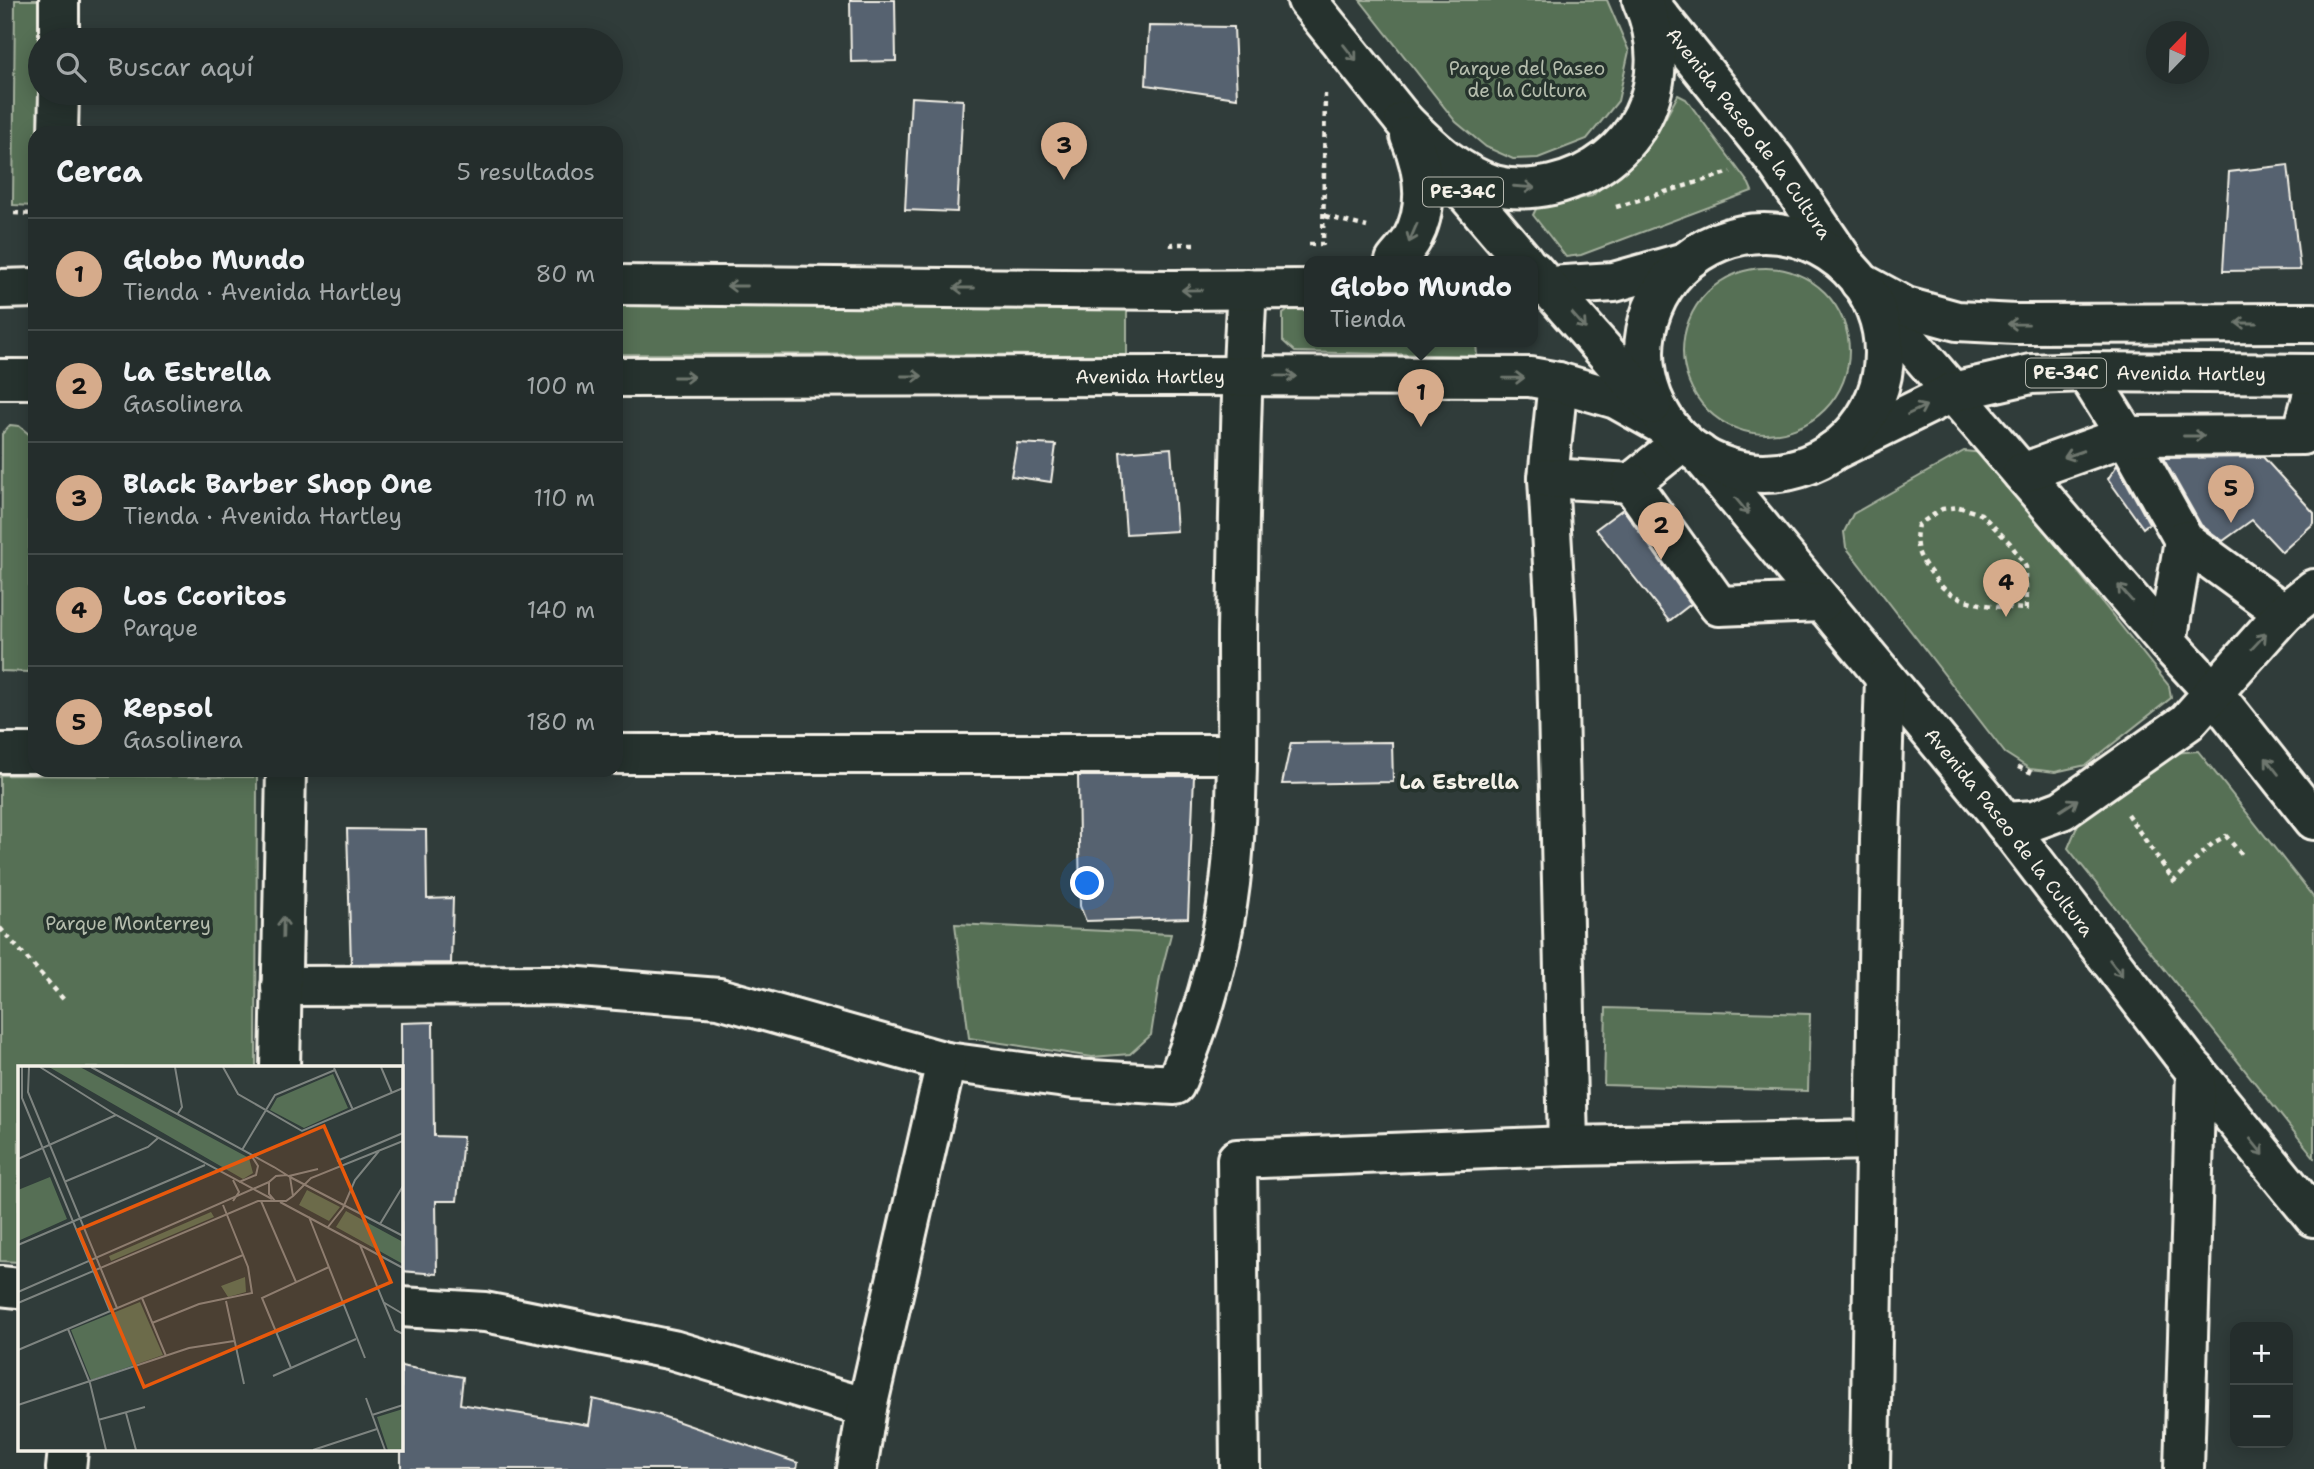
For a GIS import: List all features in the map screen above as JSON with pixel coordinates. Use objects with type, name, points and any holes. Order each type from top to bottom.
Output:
[{"type":"main road","points":[[59,0],[59,28]]},
{"type":"main road","name":"Avenida Paseo de la Cultura","points":[[1307,0],[1404,121],[1518,256]]},
{"type":"main road","points":[[1404,121],[1429,147],[1460,171],[1496,185],[1535,188],[1573,180],[1608,161],[1634,132],[1652,97],[1657,59],[1652,20],[1645,0]]},
{"type":"main road","name":"Avenida Paseo de la Cultura","points":[[1645,0],[1773,159],[1860,282],[2212,691],[2314,820]]},
{"type":"main road","points":[[58,105],[58,126]]},
{"type":"main road","points":[[1399,256],[1412,239],[1424,200],[1420,159],[1404,121]]},
{"type":"main road","name":"PE-34C","points":[[1860,282],[1883,337],[1885,362],[1876,398],[1868,414],[1852,434],[1833,451],[1803,466],[1769,472],[1735,469],[1716,463],[1680,436],[1656,405],[1646,379],[1643,352],[1646,331],[1659,293],[1685,262],[1702,250],[1740,234],[1760,233],[1801,239],[1835,256],[1860,282],[1906,307],[1957,321],[2016,324],[2314,323]]},
{"type":"main road","points":[[1538,276],[1614,282],[1685,262]]},
{"type":"main road","name":"Avenida Paseo de la Cultura","points":[[1538,279],[1680,436],[1885,678],[2004,822],[2196,1071],[2314,1217]]},
{"type":"main road","points":[[623,285],[1304,289]]},
{"type":"main road","points":[[0,289],[28,288]]},
{"type":"main road","points":[[281,986],[554,985],[719,998],[946,1062],[1074,1079],[1175,1085],[1194,1038],[1217,951],[1232,867],[1242,376],[1247,289]]},
{"type":"main road","points":[[2086,372],[2126,436],[2184,540],[2284,613]]},
{"type":"main road","name":"Avenida Hartley","points":[[1833,451],[1953,392],[2031,374],[2314,374]]},
{"type":"main road","name":"Avenida Hartley","points":[[623,377],[1530,377],[1558,382],[1616,400],[1680,436]]},
{"type":"main road","points":[[0,379],[28,379]]},
{"type":"main road","points":[[1558,382],[1548,478],[1556,618],[1568,1146]]},
{"type":"main road","points":[[2022,472],[2126,436],[2308,443],[2314,390]]},
{"type":"main road","points":[[1548,478],[1631,482],[1680,436]]},
{"type":"main road","points":[[1631,482],[1719,606],[1822,602]]},
{"type":"main road","points":[[2168,642],[2184,540]]},
{"type":"main road","points":[[2004,822],[2035,820],[2062,810],[2187,722],[2284,613],[2314,589]]},
{"type":"main road","points":[[1870,1469],[1885,678]]},
{"type":"main road","points":[[0,752],[28,752]]},
{"type":"main road","points":[[623,754],[1236,754]]},
{"type":"main road","points":[[280,1066],[286,777]]},
{"type":"main road","points":[[856,1469],[867,1408],[946,1062]]},
{"type":"main road","points":[[2184,1469],[2196,1071]]},
{"type":"main road","points":[[1240,1469],[1237,1158],[1568,1146],[1875,1139]]},
{"type":"main road","points":[[0,1286],[18,1288]]},
{"type":"main road","points":[[402,1307],[485,1312],[673,1350],[867,1408]]},
{"type":"path","points":[[1296,244],[1323,244],[1325,94]]},
{"type":"path","points":[[1609,209],[1739,170]]},
{"type":"path","points":[[14,213],[28,214]]},
{"type":"path","points":[[1325,216],[1370,227]]},
{"type":"path","points":[[1172,244],[1200,244]]},
{"type":"path","points":[[1959,507],[1981,514],[2010,543],[2026,567],[2026,609],[1996,607],[1945,590],[1920,559],[1915,543],[1918,525],[1942,509],[1959,507]]},
{"type":"path","points":[[2226,836],[2242,855]]},
{"type":"path","points":[[0,928],[66,1002]]},
{"type":"green space","points":[[15,0],[40,0],[40,28],[28,28],[28,105],[38,105],[38,126],[28,126],[28,206],[13,205]]},
{"type":"green space","name":"Parque del Paseo de la Cultura","points":[[1360,0],[1607,0],[1629,51],[1618,101],[1587,139],[1538,158],[1513,159],[1486,147],[1456,122]]},
{"type":"green space","points":[[1678,95],[1686,99],[1752,191],[1581,255],[1566,257],[1533,215],[1537,207],[1592,196],[1654,139]]},
{"type":"green space","points":[[1766,268],[1798,275],[1812,282],[1824,293],[1835,305],[1842,319],[1849,351],[1842,383],[1835,397],[1824,409],[1812,420],[1798,427],[1766,434],[1734,427],[1720,420],[1708,409],[1697,397],[1690,383],[1683,351],[1690,319],[1697,305],[1708,293],[1720,282],[1734,275]]},
{"type":"green space","points":[[1297,304],[1304,304],[1304,347],[1476,347],[1477,356],[1295,352],[1283,341],[1283,314]]},
{"type":"green space","points":[[623,306],[1127,306],[1127,355],[623,354]]},
{"type":"green space","points":[[10,425],[19,426],[28,433],[28,672],[1,671],[2,434]]},
{"type":"green space","points":[[1964,451],[1983,453],[2169,686],[2171,698],[2086,765],[2055,772],[2030,769],[2005,753],[1846,547],[1844,532],[1853,514]]},
{"type":"green space","points":[[2198,751],[2314,898],[2314,1157],[2068,848],[2079,822],[2173,753]]},
{"type":"green space","name":"Parque Monterrey","points":[[0,775],[257,777],[256,1066],[18,1066],[18,1262],[0,1261]]},
{"type":"green space","points":[[955,924],[1171,934],[1160,977],[1151,1035],[1130,1054],[1092,1057],[969,1038]]},
{"type":"green space","points":[[1606,1008],[1810,1014],[1808,1091],[1604,1085]]},
{"type":"building","points":[[850,0],[895,0],[896,61],[851,62]]},
{"type":"building","points":[[1149,26],[1234,27],[1237,98],[1146,85]]},
{"type":"building","points":[[911,97],[963,100],[957,212],[905,210]]},
{"type":"building","points":[[2288,165],[2300,270],[2223,271],[2229,172]]},
{"type":"building","points":[[1017,443],[1056,445],[1051,482],[1011,476]]},
{"type":"building","points":[[1171,448],[1177,531],[1126,534],[1120,452]]},
{"type":"building","points":[[2263,457],[2314,513],[2314,523],[2282,552],[2252,520],[2223,541],[2201,525],[2163,458]]},
{"type":"building","points":[[2117,465],[2149,523],[2143,528],[2108,479]]},
{"type":"building","points":[[1623,509],[1691,604],[1669,621],[1596,529]]},
{"type":"building","points":[[1392,742],[1393,782],[1282,784],[1291,743]]},
{"type":"building","points":[[1078,776],[1194,776],[1188,918],[1086,921],[1080,906]]},
{"type":"building","points":[[347,829],[426,830],[427,899],[453,898],[451,963],[351,964]]},
{"type":"building","points":[[433,1022],[434,1136],[463,1137],[457,1201],[436,1201],[437,1274],[402,1271],[401,1023]]},
{"type":"building","points":[[402,1366],[463,1377],[460,1404],[589,1425],[593,1399],[659,1415],[798,1463],[797,1469],[401,1469]]},
{"type":"place","name":"Black Barber Shop One","points":[[1064,180]]},
{"type":"place","name":"Globo Mundo","points":[[1421,427]]},
{"type":"place","name":"Repsol","points":[[2231,523]]},
{"type":"place","name":"La Estrella","points":[[1661,560]]},
{"type":"place","name":"Los Ccoritos","points":[[2006,617]]},
{"type":"district","name":"La Estrella","points":[[1459,782]]}]
